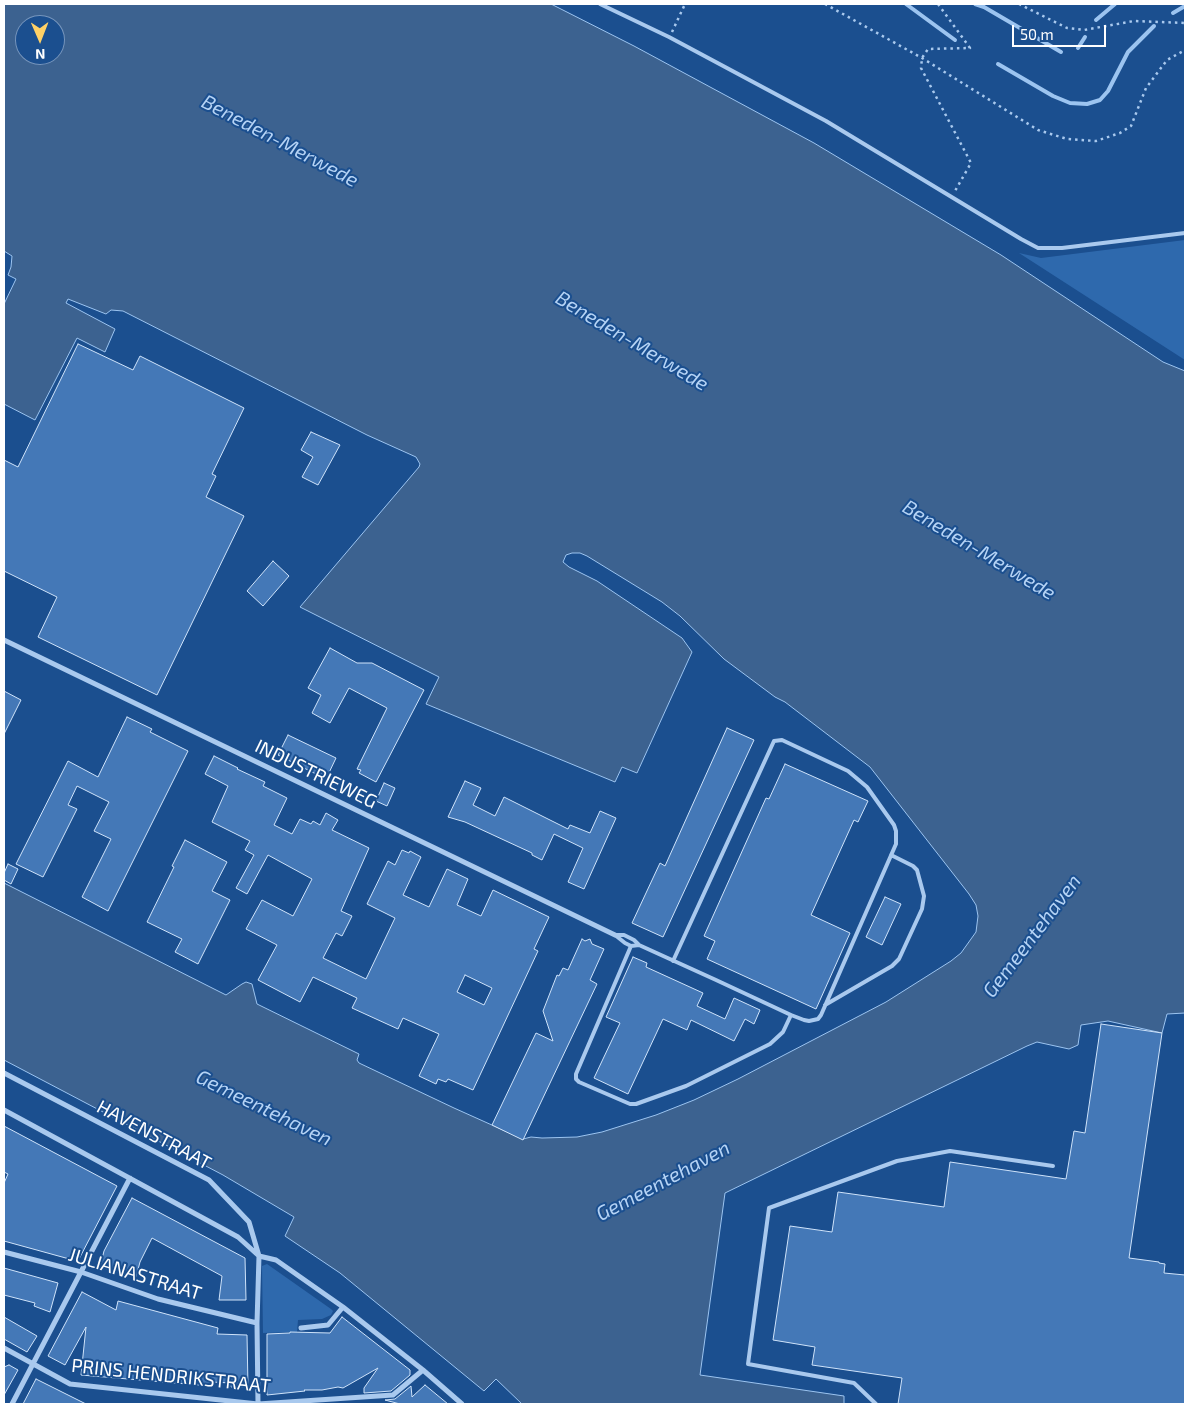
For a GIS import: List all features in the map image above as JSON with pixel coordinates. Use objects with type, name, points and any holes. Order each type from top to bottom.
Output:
[{"type":"street","name":"INDUSTRIEWEG","points":[[4,640],[615,935]]},
{"type":"street","name":"HAVENSTRAAT","points":[[4,1073],[209,1180],[250,1222],[259,1256],[257,1323],[258,1404]]},
{"type":"street","points":[[4,1110],[238,1236],[259,1256],[276,1260],[343,1307],[423,1370],[462,1404]]},
{"type":"street","points":[[12,1404],[130,1178]]},
{"type":"street","name":"JULIANASTRAAT","points":[[4,1252],[81,1272],[158,1299],[257,1323]]},
{"type":"street","points":[[301,1328],[328,1325],[343,1307]]},
{"type":"street","name":"PRINS HENDRIKSTRAAT","points":[[4,1348],[70,1384],[258,1404],[393,1395],[423,1370]]},
{"type":"lane","points":[[600,4],[669,37],[826,121],[1038,248],[1062,248],[1185,233]]},
{"type":"lane","points":[[615,935],[624,935],[639,945],[673,961],[791,1015],[804,1020],[814,1020],[821,1015],[891,855],[897,837],[894,824],[867,787],[848,771],[782,740],[774,741],[673,961]]},
{"type":"lane","points":[[825,1005],[892,966],[899,959],[922,909],[924,896],[917,870],[891,855]]},
{"type":"lane","points":[[615,935],[621,942],[631,946],[639,945]]},
{"type":"lane","points":[[631,946],[576,1074],[576,1079],[579,1082],[630,1104],[636,1104],[686,1086],[770,1044],[783,1032],[791,1015]]},
{"type":"lane","points":[[876,1404],[854,1383],[748,1364],[769,1208],[897,1161],[950,1151],[1053,1166]]},
{"type":"path","points":[[669,37],[685,4]]},
{"type":"path","points":[[825,4],[922,58],[1038,130],[1067,140],[1096,141],[1120,133],[1131,126],[1146,88],[1167,60],[1185,50]]},
{"type":"path","points":[[938,4],[970,48],[928,49],[922,58],[920,68],[971,163],[951,197]]},
{"type":"path","points":[[1019,4],[1067,28],[1084,30],[1134,20],[1185,23]]},
{"type":"shaded area","points":[[1185,240],[1185,360],[1019,253],[1041,258]]},
{"type":"shaded area","points":[[267,1264],[331,1309],[333,1311],[331,1315],[322,1319],[298,1320],[297,1332],[263,1333],[262,1266]]},
{"type":"water","points":[[4,4],[551,4],[634,46],[814,143],[1001,255],[1163,362],[1185,371],[1185,1013],[1167,1014],[1162,1033],[1108,1021],[1081,1025],[1078,1045],[1069,1049],[1037,1042],[725,1193],[700,1375],[844,1396],[844,1404],[522,1404],[496,1379],[484,1391],[340,1273],[285,1236],[294,1217],[223,1175],[4,1060],[4,883],[226,995],[246,982],[252,984],[257,1004],[359,1054],[357,1060],[359,1063],[523,1139],[531,1137],[577,1137],[602,1132],[656,1115],[694,1100],[738,1079],[886,1002],[951,961],[961,953],[976,932],[978,916],[976,905],[969,894],[870,767],[785,702],[775,697],[724,659],[680,616],[662,602],[580,553],[566,555],[563,562],[597,581],[682,638],[692,652],[637,773],[622,767],[615,782],[426,704],[439,677],[300,607],[419,467],[420,464],[416,457],[367,435],[123,311],[111,310],[106,314],[68,299],[66,303],[115,329],[105,352],[77,338],[35,420],[4,404],[4,304],[16,279],[8,275],[12,256],[4,251]]},
{"type":"building","points":[[78,344],[133,370],[140,356],[244,408],[212,474],[216,476],[206,497],[244,516],[157,695],[38,637],[57,597],[4,571],[4,460],[18,467]]},
{"type":"building","points":[[311,432],[340,445],[318,485],[302,477],[313,457],[301,450]]},
{"type":"building","points":[[273,561],[289,576],[263,606],[247,591]]},
{"type":"building","points":[[330,648],[357,663],[372,663],[424,690],[376,782],[359,773],[361,770],[357,769],[387,708],[349,688],[330,723],[312,713],[321,695],[308,688]]},
{"type":"building","points":[[4,691],[21,700],[4,734]]},
{"type":"building","points":[[127,717],[152,729],[150,732],[188,751],[108,911],[82,897],[111,839],[94,831],[109,802],[77,786],[68,805],[77,809],[43,877],[16,864],[68,761],[98,777]]},
{"type":"building","points":[[727,728],[754,740],[663,937],[632,923],[660,863],[665,866]]},
{"type":"building","points":[[288,735],[336,758],[326,779],[278,755]]},
{"type":"building","points":[[214,756],[265,782],[263,786],[287,798],[274,825],[292,834],[300,819],[311,824],[313,821],[320,825],[326,813],[338,820],[332,830],[369,848],[341,911],[352,916],[342,936],[336,933],[323,958],[366,979],[395,918],[367,904],[388,861],[395,865],[402,850],[409,853],[410,851],[421,857],[403,895],[429,907],[447,869],[468,879],[457,905],[481,916],[493,890],[549,917],[534,949],[538,951],[473,1090],[448,1079],[446,1082],[438,1079],[436,1084],[419,1076],[439,1034],[403,1018],[398,1029],[352,1008],[357,998],[313,977],[300,1002],[258,980],[277,945],[246,929],[262,900],[293,916],[312,879],[268,855],[247,894],[236,888],[254,855],[245,850],[250,841],[212,822],[228,786],[205,774]],"holes":[[[465,975],[492,988],[484,1005],[457,992]]]},
{"type":"building","points":[[785,764],[868,801],[858,822],[854,820],[811,915],[850,933],[816,1009],[707,959],[715,941],[704,936],[766,798],[769,799]]},
{"type":"building","points":[[465,781],[481,788],[473,805],[495,816],[504,797],[568,829],[570,825],[590,833],[600,811],[616,818],[584,889],[568,882],[583,848],[554,834],[542,860],[532,855],[532,853],[465,822],[448,817]]},
{"type":"building","points":[[384,783],[395,788],[387,806],[376,801]]},
{"type":"building","points":[[185,840],[227,862],[212,891],[230,900],[198,964],[175,952],[182,939],[147,922]]},
{"type":"building","points":[[8,864],[18,869],[11,884],[4,880],[4,873]]},
{"type":"building","points":[[885,897],[901,904],[882,945],[866,937]]},
{"type":"building","points":[[582,939],[585,941],[590,939],[592,944],[604,949],[590,980],[597,984],[523,1140],[492,1125],[536,1033],[553,1041],[543,1011],[557,975],[559,976],[563,968],[568,970]]},
{"type":"building","points":[[633,957],[647,963],[646,967],[703,993],[697,1006],[725,1019],[734,998],[760,1010],[754,1024],[745,1019],[734,1041],[691,1020],[687,1030],[663,1019],[628,1094],[594,1078],[620,1023],[606,1017]]},
{"type":"building","points":[[1101,1024],[1162,1033],[1129,1258],[1159,1262],[1165,1264],[1164,1273],[1185,1275],[1185,1404],[898,1404],[902,1378],[812,1365],[815,1347],[773,1340],[790,1226],[832,1232],[838,1192],[944,1207],[950,1162],[1066,1179],[1074,1131],[1085,1133]]},
{"type":"building","points":[[4,1126],[117,1186],[79,1259],[74,1258],[73,1260],[4,1241],[4,1183],[8,1174],[4,1172]]},
{"type":"building","points":[[132,1198],[245,1258],[246,1300],[219,1300],[222,1276],[152,1238],[140,1262],[136,1277],[100,1267],[104,1251]]},
{"type":"building","points":[[4,1268],[58,1283],[50,1312],[34,1306],[35,1303],[4,1295]]},
{"type":"building","points":[[82,1292],[116,1310],[118,1301],[218,1328],[217,1334],[247,1335],[248,1387],[231,1387],[231,1383],[212,1382],[211,1386],[81,1375],[86,1327],[65,1365],[48,1356]]},
{"type":"building","points":[[4,1317],[37,1336],[27,1352],[4,1339]]},
{"type":"building","points":[[342,1317],[410,1370],[410,1375],[391,1391],[364,1393],[364,1388],[378,1368],[343,1388],[304,1390],[267,1395],[267,1334],[290,1332],[330,1333]]},
{"type":"building","points":[[9,1365],[18,1370],[4,1395],[4,1367]]},
{"type":"building","points":[[36,1379],[86,1404],[23,1404]]},
{"type":"building","points":[[425,1385],[448,1404],[400,1404],[385,1400],[395,1399],[411,1386],[412,1397]]},
{"type":"waterway","points":[[906,4],[955,40]]},
{"type":"waterway","points":[[975,4],[984,7],[1061,52]]},
{"type":"waterway","points":[[1096,20],[1115,4]]},
{"type":"waterway","points":[[1173,13],[1185,6]]},
{"type":"waterway","points":[[998,64],[1053,96],[1070,103],[1087,104],[1100,100],[1108,91],[1128,52],[1154,26]]},
{"type":"waterway","points":[[1078,48],[1085,37]]},
{"type":"water label","name":"Beneden-Merwede","points":[[280,141]]},
{"type":"water label","name":"Beneden-Merwede","points":[[632,341]]},
{"type":"water label","name":"Beneden-Merwede","points":[[979,550]]},
{"type":"water label","name":"Gemeentehaven","points":[[1032,936]]},
{"type":"water label","name":"Gemeentehaven","points":[[264,1108]]},
{"type":"water label","name":"Gemeentehaven","points":[[663,1181]]}]
